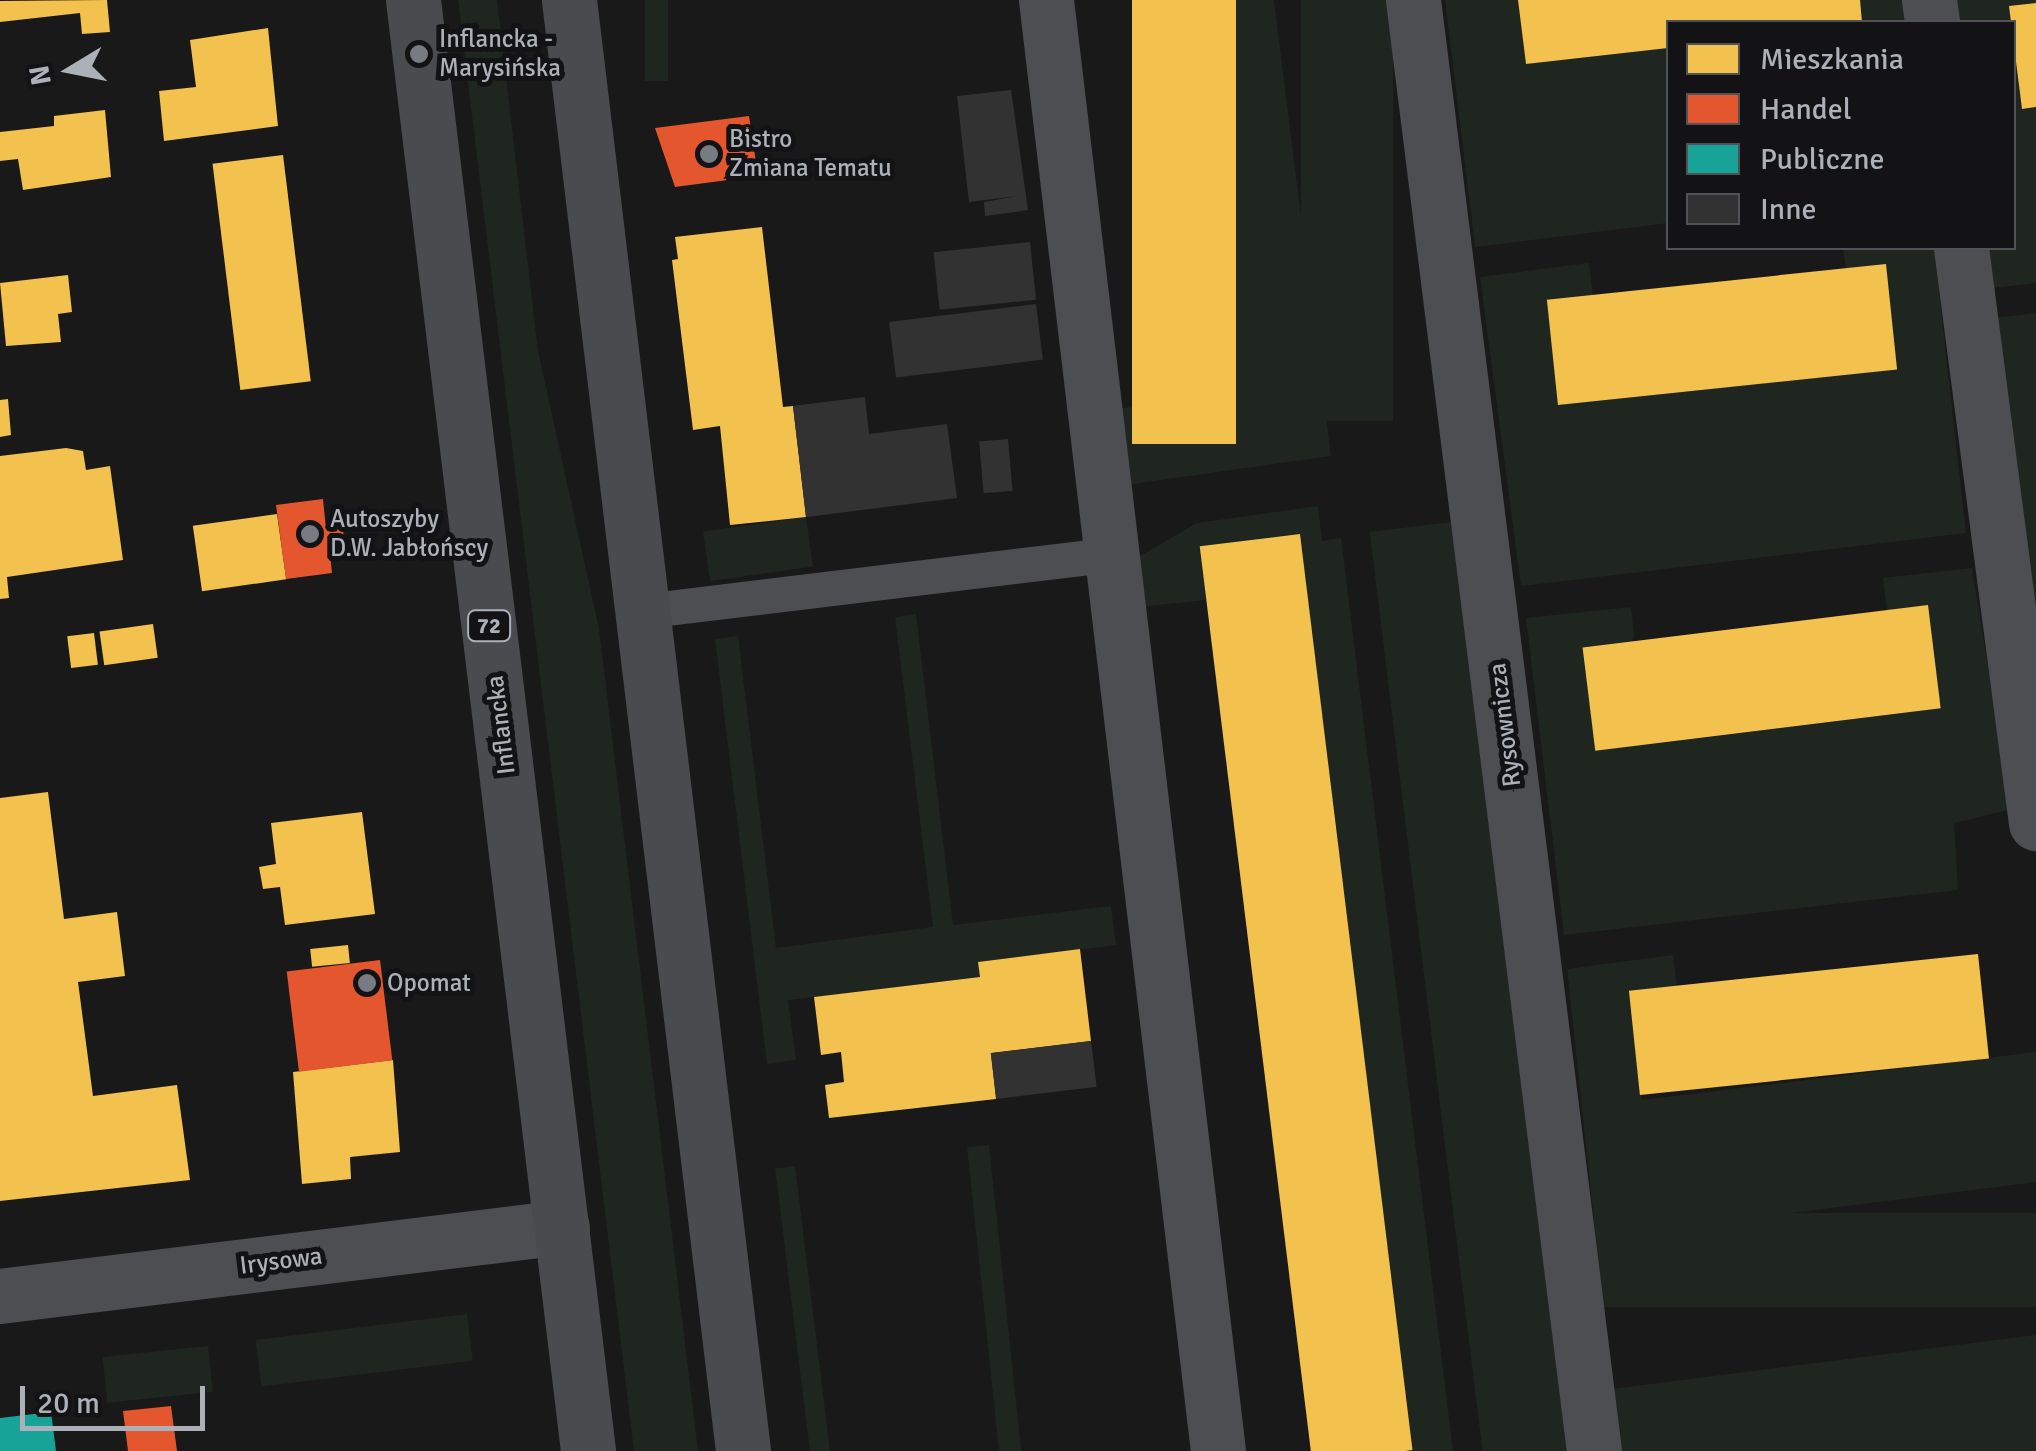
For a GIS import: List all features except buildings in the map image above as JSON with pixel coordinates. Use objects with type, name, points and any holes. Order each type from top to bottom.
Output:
[{"type":"main road","name":"Inflancka","points":[[413,0],[588,1451]]},
{"type":"main road","points":[[569,0],[743,1451]]},
{"type":"street","points":[[1046,0],[1218,1451]]},
{"type":"street","name":"Rysownicza","points":[[1413,0],[1594,1451]]},
{"type":"street","points":[[1962,250],[2036,823]]},
{"type":"street","name":"Irysowa","points":[[0,1296],[562,1227]]},
{"type":"lane","points":[[643,611],[1112,554]]},
{"type":"shaded area","points":[[458,0],[497,0],[538,351],[599,629],[698,1451],[634,1451]]},
{"type":"shaded area","points":[[645,0],[668,0],[668,81],[645,81]]},
{"type":"shaded area","points":[[1236,0],[1274,0],[1331,456],[1125,485],[1116,409],[1180,401],[1185,441]]},
{"type":"shaded area","points":[[1301,0],[1393,0],[1393,421],[1301,421]]},
{"type":"shaded area","points":[[1445,0],[1518,0],[1526,64],[1666,48],[1666,223],[1475,247]]},
{"type":"shaded area","points":[[1860,0],[1905,0],[1905,20],[1860,20]]},
{"type":"shaded area","points":[[1955,0],[2036,0],[2010,6],[2011,20],[1958,20]]},
{"type":"shaded area","points":[[2016,55],[2023,109],[2036,107],[2036,283],[1993,288],[1988,250],[2016,250]]},
{"type":"shaded area","points":[[1843,250],[1934,250],[1966,533],[1521,586],[1480,277],[1589,263],[1593,296],[1547,302],[1559,405],[1896,369],[1846,269]]},
{"type":"shaded area","points":[[2036,313],[2036,617],[1996,318]]},
{"type":"shaded area","points":[[1318,506],[1322,541],[1341,538],[1453,1451],[1409,1451],[1300,535],[1201,547],[1206,600],[1139,607],[1133,560],[1197,523]]},
{"type":"shaded area","points":[[806,517],[813,567],[710,581],[703,531]]},
{"type":"shaded area","points":[[1459,521],[1573,1451],[1483,1451],[1370,532]]},
{"type":"shaded area","points":[[1972,568],[2011,809],[1954,823],[1958,890],[1564,935],[1526,618],[1631,607],[1634,636],[1595,745],[1939,708],[1887,609],[1883,578]]},
{"type":"shaded area","points":[[916,614],[953,925],[1111,906],[1116,945],[979,962],[980,977],[788,1000],[796,1060],[767,1064],[715,639],[738,636],[776,948],[933,927],[895,617]]},
{"type":"shaded area","points":[[1673,955],[1677,989],[1629,995],[1642,1100],[2036,1052],[2036,1182],[1596,1238],[1567,969]]},
{"type":"shaded area","points":[[989,1145],[1021,1451],[999,1451],[967,1147]]},
{"type":"shaded area","points":[[795,1166],[830,1451],[810,1451],[775,1168]]},
{"type":"shaded area","points":[[1594,1213],[2036,1213],[2036,1307],[1594,1307]]},
{"type":"shaded area","points":[[467,1314],[473,1361],[261,1387],[256,1340]]},
{"type":"shaded area","points":[[2036,1335],[2036,1451],[1619,1451],[1612,1389]]},
{"type":"shaded area","points":[[208,1346],[213,1392],[107,1403],[103,1357]]},
{"type":"place","name":"Inflancka - Marysińska","points":[[419,54]]},
{"type":"place","name":"Bistro Zmiana Tematu","points":[[709,154]]},
{"type":"place","name":"Autoszyby D.W. Jabłońscy","points":[[310,534]]},
{"type":"place","name":"Opomat","points":[[367,983]]}]
